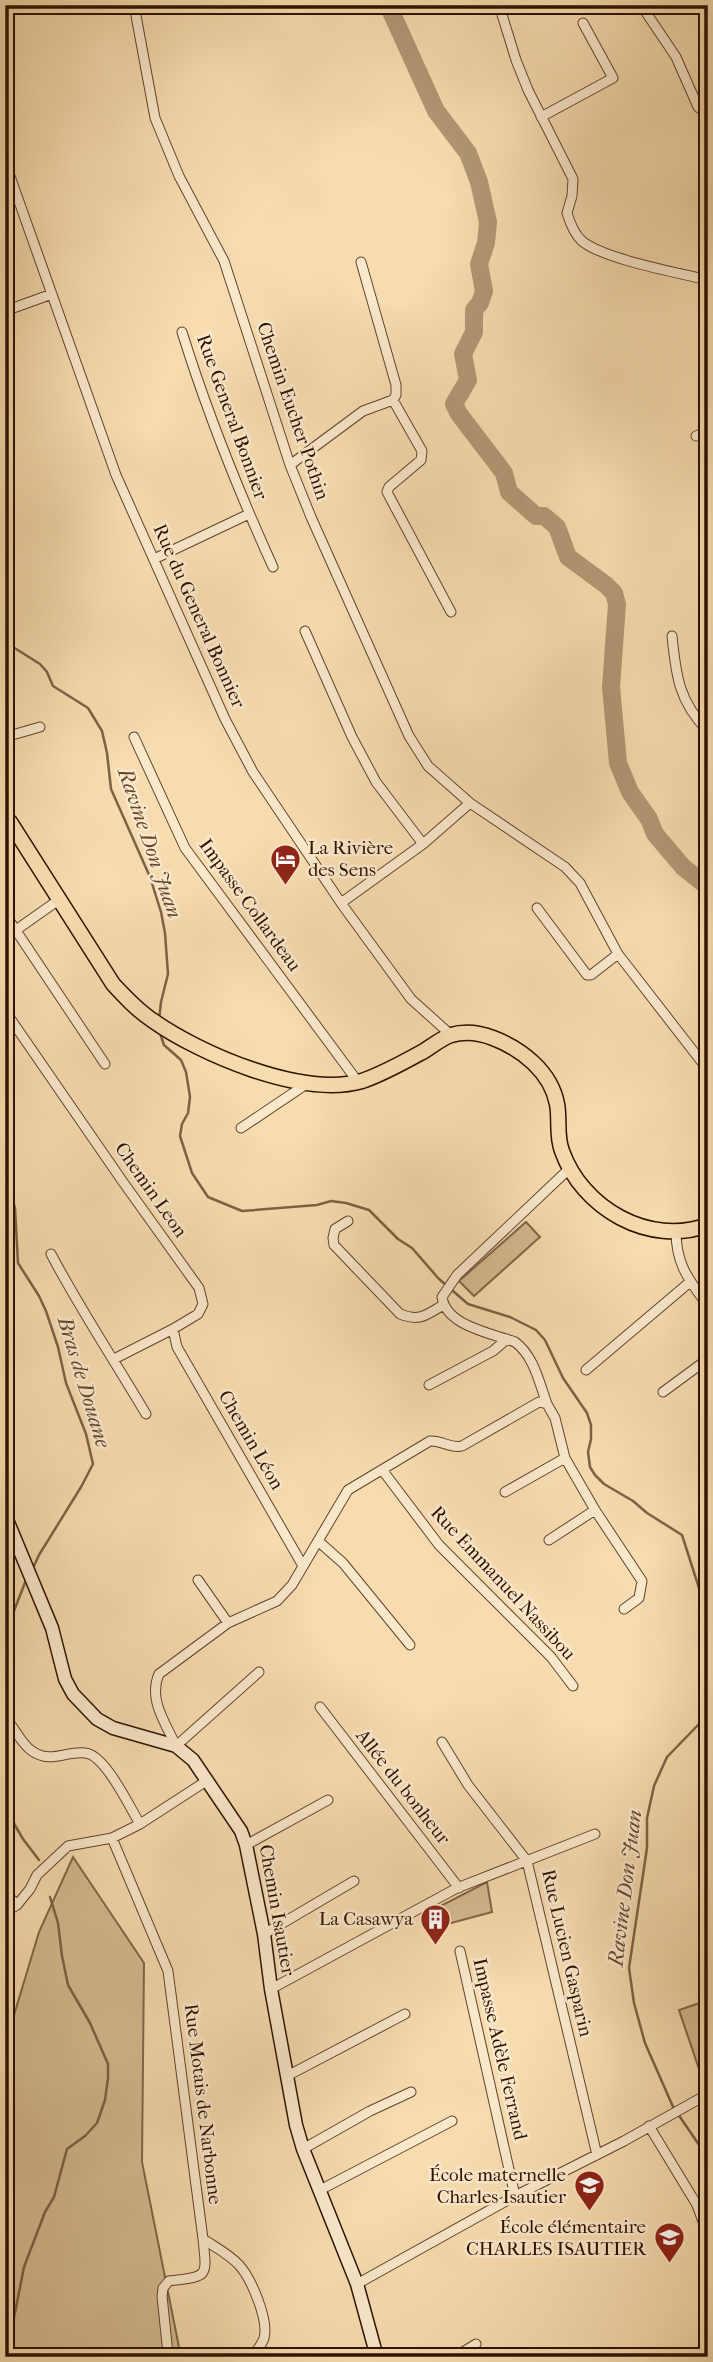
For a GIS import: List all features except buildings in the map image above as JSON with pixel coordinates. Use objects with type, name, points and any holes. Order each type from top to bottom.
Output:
[{"type":"main road","points":[[5,819],[10,822],[113,984],[129,1002],[171,1032],[232,1063],[284,1079],[308,1083],[358,1082],[376,1076],[450,1035],[467,1033],[486,1036],[508,1044],[525,1055],[551,1086],[557,1104],[558,1141],[570,1168],[601,1206],[622,1219],[649,1228],[696,1230],[708,1225]]},
{"type":"main road","name":"Chemin Isautier","points":[[5,1515],[52,1628],[65,1679],[73,1694],[83,1707],[113,1728],[176,1746],[193,1760],[241,1831],[264,1934],[271,1989],[303,2149],[357,2284],[377,2357]]},
{"type":"street","name":"Chemin Eucher Pothin","points":[[134,5],[155,118],[179,176],[224,261],[290,465],[409,736],[428,766],[470,803],[565,867],[580,883],[618,954],[708,1070]]},
{"type":"street","points":[[499,5],[516,60],[573,179],[567,213],[572,228],[583,242],[614,256],[708,281]]},
{"type":"street","points":[[642,5],[676,57],[698,107],[708,115]]},
{"type":"street","points":[[541,117],[613,78],[583,23]]},
{"type":"street","name":"Rue du General Bonnier","points":[[5,162],[116,475],[225,719],[253,772],[341,903],[411,999],[450,1035]]},
{"type":"street","points":[[290,465],[363,411],[393,400],[396,395],[396,385],[361,262]]},
{"type":"street","points":[[5,311],[52,294]]},
{"type":"street","name":"Rue General Bonnier","points":[[182,332],[200,389],[273,567]]},
{"type":"street","points":[[393,400],[422,451],[422,456],[387,492],[451,612]]},
{"type":"street","points":[[696,436],[708,431]]},
{"type":"street","name":"Rue General Bonnier","points":[[153,559],[249,514]]},
{"type":"street","points":[[305,631],[352,737],[376,782],[423,844]]},
{"type":"street","points":[[672,636],[680,690],[686,704],[708,732]]},
{"type":"street","points":[[5,737],[40,727]]},
{"type":"street","name":"Impasse Collardeau","points":[[134,737],[186,848],[358,1082]]},
{"type":"street","points":[[341,903],[423,844],[470,803]]},
{"type":"street","points":[[16,930],[60,900]]},
{"type":"street","points":[[537,908],[587,975],[591,975],[618,954]]},
{"type":"street","points":[[5,914],[105,1064]]},
{"type":"street","name":"Chemin Leon","points":[[5,1011],[199,1288],[203,1304],[198,1314],[114,1359]]},
{"type":"street","points":[[241,1128],[308,1083]]},
{"type":"street","points":[[570,1168],[457,1275],[442,1297],[448,1313],[458,1321],[507,1339],[522,1347],[529,1357],[555,1418],[565,1458],[595,1510],[642,1581],[639,1598],[624,1609]]},
{"type":"street","points":[[348,1221],[335,1229],[332,1238],[334,1245],[400,1314],[420,1318],[443,1305]]},
{"type":"street","points":[[676,1231],[676,1249],[684,1273],[708,1306]]},
{"type":"street","points":[[51,1254],[78,1306],[114,1359],[146,1414]]},
{"type":"street","points":[[586,1370],[690,1282]]},
{"type":"street","name":"Chemin Léon","points":[[173,1329],[177,1347],[303,1566]]},
{"type":"street","points":[[429,1385],[493,1350],[507,1339]]},
{"type":"street","points":[[663,1392],[708,1356]]},
{"type":"street","points":[[259,1672],[176,1746],[154,1696],[153,1686],[159,1674],[228,1623],[277,1601],[292,1585],[348,1490],[430,1441],[455,1448],[463,1446],[536,1403],[547,1404]]},
{"type":"street","points":[[505,1492],[565,1458]]},
{"type":"street","name":"Rue Emmanuel Nassibou","points":[[383,1471],[439,1545],[551,1657],[573,1686]]},
{"type":"street","points":[[549,1540],[595,1510]]},
{"type":"street","points":[[318,1541],[343,1563],[410,1645]]},
{"type":"street","points":[[198,1580],[228,1623]]},
{"type":"street","name":"Allée du bonheur","points":[[320,1707],[459,1888]]},
{"type":"street","points":[[5,1718],[31,1751],[42,1756],[53,1758],[85,1753],[93,1756],[109,1772],[140,1824]]},
{"type":"street","name":"Rue Lucien Gasparin","points":[[442,1742],[468,1785],[527,1861],[597,2155]]},
{"type":"street","points":[[5,1912],[17,1905],[37,1875],[68,1846],[112,1838],[140,1824],[208,1780]]},
{"type":"street","points":[[246,1845],[328,1800]]},
{"type":"street","points":[[271,1989],[459,1888],[594,1835]]},
{"type":"street","name":"Rue Motais de Narbonne","points":[[112,1838],[168,1971],[206,2267],[198,2278],[169,2281],[163,2288],[168,2354]]},
{"type":"street","points":[[264,1934],[355,1881]]},
{"type":"street","points":[[5,1893],[17,1905]]},
{"type":"street","name":"Impasse Adèle Ferrand","points":[[460,1951],[516,2196]]},
{"type":"street","points":[[287,2076],[405,2014]]},
{"type":"street","points":[[303,2149],[370,2110],[411,2092]]},
{"type":"street","points":[[357,2284],[708,2094]]},
{"type":"street","points":[[320,2190],[452,2121]]},
{"type":"street","points":[[649,2126],[696,2205],[708,2235]]},
{"type":"street","points":[[202,2239],[230,2256],[246,2274],[264,2317],[265,2329],[263,2341],[252,2357]]},
{"type":"street","points":[[455,2357],[476,2344]]},
{"type":"shaded area","points":[[526,1222],[540,1237],[474,1296],[459,1281]]},
{"type":"shaded area","points":[[73,1857],[144,1963],[142,2162],[181,2357],[5,2357],[5,2045],[39,1932]]},
{"type":"shaded area","points":[[487,1882],[492,1912],[429,1929],[425,1914]]},
{"type":"shaded area","points":[[708,2000],[708,2069],[700,2072],[679,2010]]},
{"type":"waterway","points":[[388,5],[436,111],[468,153],[479,182],[488,222],[486,243],[479,264],[484,291],[474,310],[474,332],[463,354],[468,380],[454,404],[504,473],[509,492],[536,516],[544,516],[557,527],[568,557],[614,593],[617,604],[611,687],[618,763],[630,792],[649,819],[655,834],[683,867],[708,887]]},
{"type":"waterway","name":"Ravine Don Juan","points":[[5,642],[40,664],[53,686],[88,708],[102,731],[111,789],[150,877],[161,912],[168,974],[159,1020]]},
{"type":"waterway","name":"Ravine Don Juan","points":[[159,1030],[164,1045],[181,1060],[186,1072],[190,1097],[180,1136],[192,1173],[208,1197],[242,1211],[317,1205],[331,1201],[369,1210],[468,1304],[510,1317],[536,1330],[545,1340],[563,1378],[587,1413],[591,1425],[588,1452],[590,1467],[604,1484],[682,1535],[708,1616]]},
{"type":"waterway","name":"Bras de Douane","points":[[5,1146],[8,1184],[15,1208],[18,1263],[46,1311],[66,1383],[86,1434],[93,1464],[33,1568]]},
{"type":"waterway","name":"Bras de Douane","points":[[5,1658],[12,1616],[26,1580]]},
{"type":"waterway","name":"Ravine Don Juan","points":[[674,2109],[645,2043],[634,2003],[629,1968],[647,1848],[647,1818],[654,1786],[667,1757],[700,1723],[708,1707]]},
{"type":"waterway","name":"Bras de Douane","points":[[5,1808],[39,1860]]},
{"type":"waterway","name":"Bras de Douane","points":[[5,2340],[12,2328],[24,2267],[45,2212],[54,2197],[67,2149],[97,2123],[105,2100],[108,2078],[108,2064],[90,2023],[68,1985],[58,1923],[50,1897]]},
{"type":"waterway","name":"Ravine Don Juan","points":[[678,2114],[708,2158]]},
{"type":"place","name":"La Rivière des Sens","points":[[285,886]]},
{"type":"place","name":"La Casawya","points":[[436,1946]]},
{"type":"place","name":"École maternelle Charles Isautier","points":[[589,2213]]},
{"type":"place","name":"École élémentaire CHARLES ISAUTIER","points":[[669,2265]]}]
